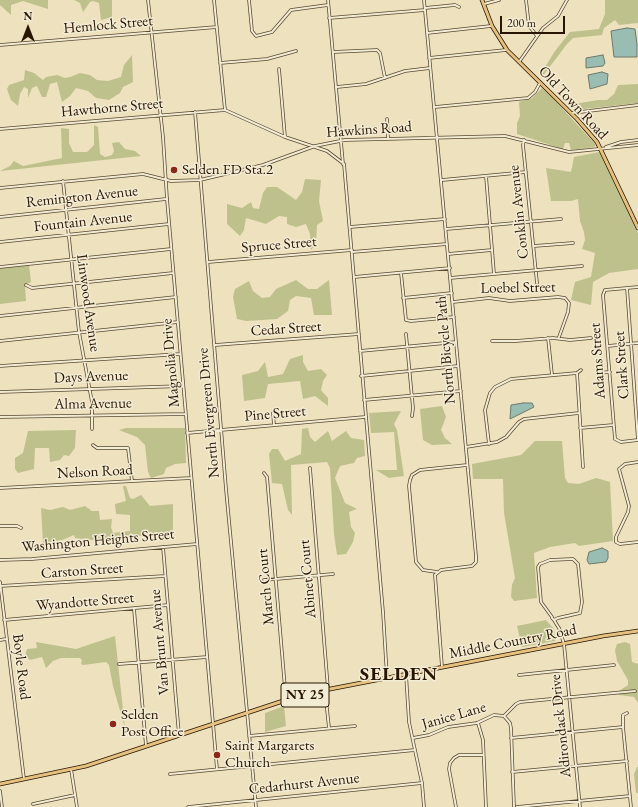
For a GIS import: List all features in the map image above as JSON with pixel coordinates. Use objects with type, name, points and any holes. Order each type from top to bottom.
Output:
[{"type":"main road","name":"Old Town Road","points":[[483,2],[492,26],[507,50],[571,113],[601,148],[638,228]]},
{"type":"main road","name":"Middle Country Road","points":[[0,784],[86,766],[286,700],[327,689],[442,666],[638,632]]},
{"type":"street","name":"Magnolia Drive","points":[[148,0],[160,115],[166,199],[218,769]]},
{"type":"street","points":[[214,0],[225,110],[286,137],[315,146],[331,154],[344,164]]},
{"type":"street","points":[[249,0],[252,31],[256,36],[272,32],[291,10],[328,5]]},
{"type":"street","points":[[328,0],[350,227],[361,376],[383,612],[387,678]]},
{"type":"street","name":"North Bicycle Path","points":[[424,0],[442,180],[476,562],[472,566],[436,572]]},
{"type":"street","points":[[483,2],[499,0]]},
{"type":"street","points":[[526,0],[529,26],[537,36]]},
{"type":"street","points":[[519,62],[537,36],[558,16],[567,0]]},
{"type":"street","points":[[329,18],[456,5],[459,7]]},
{"type":"street","points":[[427,33],[492,26]]},
{"type":"street","name":"Hemlock Street","points":[[0,45],[217,27]]},
{"type":"street","points":[[333,52],[377,50],[380,53],[384,78]]},
{"type":"street","points":[[429,58],[507,50]]},
{"type":"street","points":[[220,63],[267,59],[296,51]]},
{"type":"street","points":[[337,87],[366,84],[405,71],[430,68]]},
{"type":"street","points":[[279,70],[286,137]]},
{"type":"street","points":[[435,107],[528,98],[535,92],[540,83]]},
{"type":"street","points":[[571,113],[638,106]]},
{"type":"street","name":"Hawthorne Street","points":[[0,129],[225,110]]},
{"type":"street","name":"North Evergreen Drive","points":[[195,112],[221,429],[246,713],[256,807]]},
{"type":"street","points":[[387,119],[388,138]]},
{"type":"street","name":"Hawkins Road","points":[[0,188],[143,174],[165,178],[171,181],[200,180],[263,165],[315,146],[342,141],[388,138],[506,136],[569,152],[601,148]]},
{"type":"street","name":"Conklin Avenue","points":[[524,140],[537,283]]},
{"type":"street","points":[[601,148],[621,142],[638,140]]},
{"type":"street","points":[[601,148],[638,145]]},
{"type":"street","points":[[157,176],[162,174],[165,170]]},
{"type":"street","points":[[442,180],[526,172]]},
{"type":"street","points":[[486,176],[494,274]]},
{"type":"street","name":"Linwood Avenue","points":[[63,181],[76,308],[89,388],[92,428]]},
{"type":"street","name":"Remington Avenue","points":[[0,216],[166,199]]},
{"type":"street","points":[[350,227],[445,219]]},
{"type":"street","points":[[446,229],[561,219]]},
{"type":"street","name":"Fountain Avenue","points":[[0,242],[169,224]]},
{"type":"street","points":[[534,246],[573,243]]},
{"type":"street","name":"Spruce Street","points":[[208,262],[447,244]]},
{"type":"street","points":[[0,267],[171,249]]},
{"type":"street","points":[[448,254],[492,250]]},
{"type":"street","points":[[450,278],[582,266]]},
{"type":"street","points":[[354,277],[450,268]]},
{"type":"street","points":[[401,272],[406,320],[411,322],[454,317]]},
{"type":"street","points":[[26,285],[32,288],[173,273]]},
{"type":"street","name":"Adams Street","points":[[638,287],[605,290],[603,293],[613,425],[616,441],[638,440]]},
{"type":"street","name":"Clark Street","points":[[627,288],[638,440]]},
{"type":"street","points":[[403,298],[452,293]]},
{"type":"street","points":[[0,316],[176,297]]},
{"type":"street","name":"Loebel Street","points":[[453,302],[489,298],[510,301],[565,298],[569,303],[568,312],[559,338]]},
{"type":"street","points":[[0,341],[178,322]]},
{"type":"street","name":"Cedar Street","points":[[215,345],[359,334]]},
{"type":"street","points":[[406,334],[412,395],[412,416]]},
{"type":"street","points":[[548,338],[552,375]]},
{"type":"street","points":[[492,341],[516,341],[548,338],[570,340],[591,338]]},
{"type":"street","points":[[360,351],[456,342]]},
{"type":"street","points":[[608,346],[638,343]]},
{"type":"street","points":[[0,366],[180,354]]},
{"type":"street","points":[[361,376],[458,366]]},
{"type":"street","points":[[489,444],[485,410],[490,393],[496,387],[511,379],[577,373],[581,370]]},
{"type":"street","points":[[597,373],[610,372]]},
{"type":"street","points":[[577,373],[583,467]]},
{"type":"street","name":"Days Avenue","points":[[0,392],[183,386]]},
{"type":"street","points":[[364,400],[461,391]]},
{"type":"street","points":[[273,413],[274,425]]},
{"type":"street","points":[[466,447],[489,444],[506,437],[524,419],[579,413]]},
{"type":"street","name":"Alma Avenue","points":[[0,416],[186,414]]},
{"type":"street","name":"Pine Street","points":[[188,432],[365,417]]},
{"type":"street","points":[[580,428],[613,425]]},
{"type":"street","points":[[93,445],[97,448],[128,448],[132,481]]},
{"type":"street","points":[[638,462],[625,464],[619,469],[629,506],[628,512],[616,536],[616,542],[620,544],[638,542]]},
{"type":"street","points":[[442,666],[435,579],[436,572],[423,570],[416,562],[409,486],[412,475],[420,470],[467,465]]},
{"type":"street","name":"Abinet Court","points":[[310,468],[329,728]]},
{"type":"street","name":"March Court","points":[[264,473],[267,477],[286,700]]},
{"type":"street","name":"Nelson Road","points":[[0,488],[191,478]]},
{"type":"street","points":[[0,526],[17,526],[21,528]]},
{"type":"street","name":"Washington Heights Street","points":[[0,560],[32,559],[197,544]]},
{"type":"street","name":"Van Brunt Avenue","points":[[163,546],[179,735]]},
{"type":"street","name":"Adirondack Drive","points":[[554,620],[580,613],[582,602],[578,564],[573,559],[550,560],[540,564],[538,567],[540,599],[559,628],[564,644],[580,807]]},
{"type":"street","points":[[264,580],[333,574]]},
{"type":"street","name":"Carston Street","points":[[0,586],[165,576]]},
{"type":"street","name":"Boyle Road","points":[[0,582],[24,779]]},
{"type":"street","name":"Wyandotte Street","points":[[4,620],[168,606]]},
{"type":"street","points":[[134,609],[146,746]]},
{"type":"street","points":[[0,640],[6,639]]},
{"type":"street","points":[[119,664],[207,657]]},
{"type":"street","points":[[519,674],[614,666]]},
{"type":"street","points":[[406,674],[409,722],[422,784],[424,807]]},
{"type":"street","points":[[504,716],[513,706],[520,702],[635,691]]},
{"type":"street","points":[[627,713],[623,715],[623,727],[632,807]]},
{"type":"street","name":"Janice Lane","points":[[413,738],[429,735],[448,727],[477,723],[494,715],[504,716],[510,724],[514,807]]},
{"type":"street","points":[[477,723],[482,735],[486,807]]},
{"type":"street","points":[[249,736],[355,726]]},
{"type":"street","points":[[511,738],[623,727]]},
{"type":"street","points":[[170,774],[415,750]]},
{"type":"street","points":[[456,807],[449,770],[450,763],[454,758],[459,756],[483,755]]},
{"type":"street","points":[[512,772],[627,761]]},
{"type":"street","points":[[71,769],[77,807]]},
{"type":"street","name":"Cedarhurst Avenue","points":[[188,807],[422,784]]},
{"type":"street","points":[[0,791],[2,807]]},
{"type":"street","points":[[33,804],[75,795]]},
{"type":"street","points":[[518,807],[630,796]]},
{"type":"green space","points":[[0,0],[48,0],[48,9],[23,1],[11,5],[11,15],[0,5]]},
{"type":"green space","points":[[74,0],[112,0],[112,17],[101,20],[99,3],[93,1],[90,2],[83,12],[80,3]]},
{"type":"green space","points":[[605,0],[638,0],[638,23],[619,25],[615,20],[604,28],[602,35],[573,38],[542,77],[540,75],[555,51],[570,32],[599,29],[605,14]]},
{"type":"green space","points":[[132,55],[133,82],[123,87],[120,93],[109,100],[96,98],[88,91],[76,88],[70,96],[62,102],[57,82],[50,84],[46,97],[42,97],[37,86],[32,88],[28,98],[28,89],[24,87],[20,94],[18,106],[11,100],[7,89],[9,85],[24,80],[25,70],[34,73],[43,80],[46,77],[57,75],[65,78],[80,73],[90,75],[97,80],[108,81],[121,77],[124,65]]},
{"type":"green space","points":[[638,84],[638,103],[574,110],[569,105],[607,100],[614,94],[618,85]]},
{"type":"green space","points":[[542,88],[596,145],[594,147],[571,150],[569,143],[565,143],[563,149],[517,134],[517,123],[520,116],[519,102],[532,98]]},
{"type":"green space","points":[[94,125],[98,127],[100,154],[105,157],[112,155],[114,151],[112,143],[119,142],[125,149],[135,151],[141,156],[0,171],[10,166],[14,161],[23,166],[62,158],[61,128],[69,129],[69,143],[73,152],[87,152],[94,145]]},
{"type":"green space","points":[[600,152],[638,233],[638,269],[609,273],[593,282],[591,305],[571,300],[575,282],[591,277],[595,253],[582,249],[585,240],[580,221],[578,199],[571,201],[551,201],[546,168],[571,172],[574,157]]},
{"type":"green space","points":[[305,179],[321,180],[319,201],[323,221],[317,225],[316,244],[311,250],[310,234],[306,224],[296,227],[287,224],[287,217],[279,216],[266,224],[246,218],[244,230],[240,236],[227,224],[227,204],[242,208],[251,202],[253,208],[259,209],[263,193],[267,187],[277,187],[296,200],[302,192]]},
{"type":"green space","points":[[29,265],[31,282],[25,285],[26,301],[0,304],[0,268]]},
{"type":"green space","points":[[296,280],[308,289],[317,289],[329,280],[332,315],[314,315],[311,298],[296,296],[290,300],[288,311],[277,319],[246,321],[237,319],[233,297],[235,289],[249,281],[253,291],[262,298],[270,297],[276,289]]},
{"type":"green space","points":[[303,355],[303,362],[308,371],[321,369],[327,375],[323,381],[321,390],[328,398],[328,406],[315,396],[303,399],[300,381],[268,384],[265,398],[244,401],[242,375],[258,371],[265,362],[268,377],[283,374],[290,359]]},
{"type":"green space","points":[[442,406],[446,417],[441,430],[445,438],[452,444],[432,445],[423,440],[420,409]]},
{"type":"green space","points":[[401,411],[394,424],[397,430],[404,476],[389,478],[376,470],[397,470],[394,432],[371,433],[369,413]]},
{"type":"green space","points":[[126,428],[185,428],[186,463],[175,464],[166,468],[164,474],[151,478],[148,472],[145,445],[137,437],[119,430]]},
{"type":"green space","points":[[308,428],[310,437],[315,442],[328,431],[332,441],[346,431],[351,438],[364,440],[365,456],[357,458],[354,463],[340,466],[335,478],[345,503],[357,509],[349,512],[351,527],[355,533],[353,542],[346,554],[337,555],[334,534],[330,468],[327,462],[291,465],[292,515],[288,510],[282,484],[272,483],[269,454],[272,449],[278,449],[285,461],[301,454],[302,429]]},
{"type":"green space","points":[[76,430],[75,448],[69,456],[64,455],[60,460],[50,462],[49,448],[35,448],[34,469],[18,473],[15,469],[15,458],[23,453],[28,431]]},
{"type":"green space","points":[[535,441],[562,441],[565,478],[568,483],[579,484],[596,478],[610,482],[613,541],[579,546],[575,543],[550,547],[534,553],[537,598],[514,601],[511,597],[512,585],[515,578],[504,513],[503,479],[473,479],[472,464],[521,455]]},
{"type":"green space","points":[[123,486],[126,486],[130,498],[133,499],[141,495],[150,506],[173,504],[173,533],[91,540],[75,538],[74,535],[62,540],[43,543],[41,508],[50,510],[63,507],[70,510],[85,506],[92,511],[99,511],[100,520],[112,519],[111,527],[113,533],[130,531],[130,515],[116,514],[115,504],[126,501]]},
{"type":"green space","points":[[546,620],[554,629],[555,641],[522,647],[517,626]]},
{"type":"green space","points":[[115,636],[125,728],[113,686],[109,665],[106,662],[83,665],[81,664],[82,660],[80,658],[61,658],[53,661],[46,668],[42,657],[30,660],[25,656],[27,649],[37,648],[36,642],[76,649]]},
{"type":"green space","points":[[625,642],[630,644],[632,662],[638,664],[638,703],[634,697],[619,695],[619,691],[628,685],[628,680],[617,661],[615,650],[617,644]]},
{"type":"green space","points":[[284,706],[286,726],[265,732],[265,713]]},
{"type":"green space","points":[[637,767],[638,793],[636,793],[634,774]]},
{"type":"water","points":[[627,28],[635,29],[637,57],[614,57],[611,31]]},
{"type":"water","points":[[603,55],[605,63],[603,66],[586,68],[586,58]]},
{"type":"water","points":[[602,72],[608,74],[607,84],[590,89],[588,75]]},
{"type":"water","points":[[532,403],[534,407],[510,419],[511,405]]},
{"type":"water","points":[[602,548],[608,551],[608,558],[606,562],[589,564],[587,560],[589,552]]},
{"type":"place","name":"Selden FD Sta.2","points":[[174,170]]},
{"type":"place","name":"Selden Post Office","points":[[113,724]]},
{"type":"place","name":"Saint Margarets Church","points":[[217,755]]},
{"type":"district","name":"SELDEN","points":[[399,675]]}]
